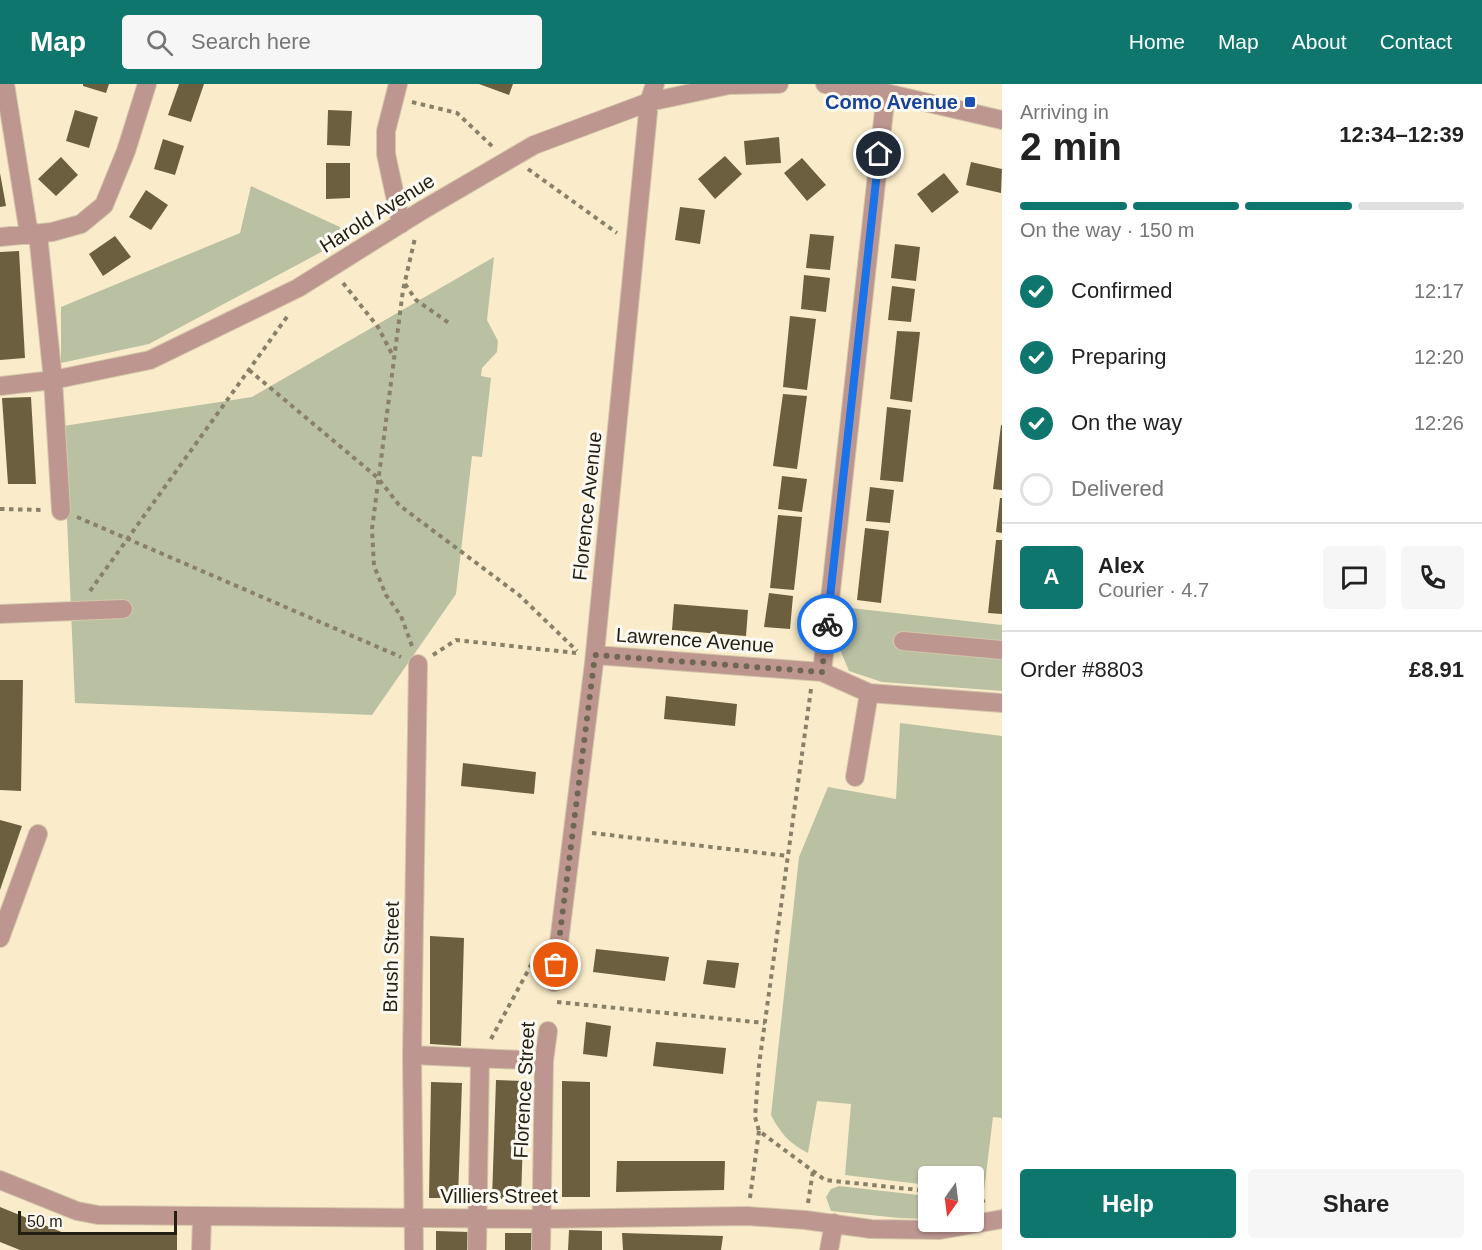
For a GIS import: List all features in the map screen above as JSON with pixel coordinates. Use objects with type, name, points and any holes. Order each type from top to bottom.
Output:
[{"type":"street","points":[[5,84],[33,234],[52,380],[61,511]]},
{"type":"street","points":[[0,237],[52,232],[81,224],[104,205],[126,151],[147,84]]},
{"type":"street","name":"Harold Avenue","points":[[0,386],[52,380],[150,360],[298,288],[421,211],[534,145],[652,93],[729,85],[779,84]]},
{"type":"street","points":[[825,84],[886,93],[1002,120]]},
{"type":"street","points":[[396,91],[386,131],[386,154],[401,224]]},
{"type":"street","name":"Florence Avenue","points":[[554,981],[595,655],[652,93]]},
{"type":"street","points":[[818,672],[886,93]]},
{"type":"street","points":[[0,614],[123,609]]},
{"type":"street","points":[[903,641],[1002,650]]},
{"type":"street","name":"Lawrence Avenue","points":[[595,655],[818,672],[869,693],[1002,704]]},
{"type":"street","name":"Brush Street","points":[[414,1250],[412,1055],[418,664]]},
{"type":"street","points":[[855,777],[869,693]]},
{"type":"street","points":[[0,938],[38,834]]},
{"type":"street","name":"Florence Street","points":[[541,1250],[544,1061],[548,1031]]},
{"type":"street","points":[[412,1055],[544,1061]]},
{"type":"street","points":[[477,1250],[480,1058]]},
{"type":"street","name":"Villiers Street","points":[[0,1180],[77,1210],[98,1215],[541,1220],[747,1216],[870,1228],[940,1230],[1002,1219]]},
{"type":"street","points":[[201,1250],[202,1216]]},
{"type":"street","points":[[829,1250],[834,1223]]},
{"type":"path","points":[[396,91],[458,113],[510,159],[635,245]]},
{"type":"path","points":[[418,664],[402,616],[386,595],[374,566],[372,529],[405,284],[421,211]]},
{"type":"path","points":[[331,268],[378,327],[394,359]]},
{"type":"path","points":[[405,284],[416,300],[449,323]]},
{"type":"path","points":[[75,611],[296,305]]},
{"type":"path","points":[[249,370],[378,478],[399,505],[519,595],[580,653],[456,640],[418,664]]},
{"type":"path","points":[[0,509],[61,511],[418,664]]},
{"type":"path","points":[[747,1216],[759,1131],[755,1117],[765,1023],[788,856],[818,672]]},
{"type":"path","points":[[573,831],[788,856]]},
{"type":"path","points":[[480,1058],[542,946]]},
{"type":"path","name":"Florence Street","points":[[554,981],[552,1002],[765,1023]]},
{"type":"path","points":[[759,1131],[825,1180],[918,1190]]},
{"type":"path","points":[[805,1220],[813,1171]]},
{"type":"green space","points":[[251,186],[355,234],[149,344],[61,363],[61,307],[240,233]]},
{"type":"green space","points":[[494,257],[487,320],[498,341],[497,352],[482,368],[481,376],[491,378],[482,457],[472,456],[456,594],[372,715],[75,703],[63,426],[252,397]]},
{"type":"green space","points":[[833,606],[1002,625],[1002,691],[882,682],[849,671],[831,628]]},
{"type":"green space","points":[[900,723],[1002,736],[1002,1118],[993,1117],[984,1191],[984,1166],[918,1166],[918,1184],[845,1175],[851,1104],[817,1101],[808,1153],[786,1137],[771,1115],[799,857],[828,787],[896,799]]},
{"type":"green space","points":[[839,1186],[918,1195],[918,1219],[831,1211],[826,1197],[831,1189]]},
{"type":"building","points":[[83,84],[109,84],[106,93],[83,86]]},
{"type":"building","points":[[179,84],[204,84],[191,122],[168,115]]},
{"type":"building","points":[[479,84],[513,84],[509,95]]},
{"type":"building","points":[[75,110],[98,117],[89,148],[66,141]]},
{"type":"building","points":[[328,110],[352,111],[350,146],[327,145]]},
{"type":"building","points":[[779,137],[781,163],[746,165],[744,141]]},
{"type":"building","points":[[163,139],[184,146],[175,175],[154,169]]},
{"type":"building","points":[[725,156],[742,174],[715,199],[698,179]]},
{"type":"building","points":[[61,157],[78,175],[56,196],[38,179]]},
{"type":"building","points":[[802,158],[826,185],[807,201],[784,173]]},
{"type":"building","points":[[971,162],[1002,169],[1001,193],[966,185]]},
{"type":"building","points":[[326,163],[350,163],[350,198],[326,199]]},
{"type":"building","points":[[0,173],[6,206],[0,207]]},
{"type":"building","points":[[944,173],[959,192],[932,213],[917,194]]},
{"type":"building","points":[[146,190],[168,205],[151,230],[129,217]]},
{"type":"building","points":[[680,207],[705,210],[700,244],[675,240]]},
{"type":"building","points":[[810,234],[834,236],[830,270],[806,268]]},
{"type":"building","points":[[115,236],[131,257],[103,276],[89,254]]},
{"type":"building","points":[[895,244],[920,247],[916,281],[891,278]]},
{"type":"building","points":[[19,251],[25,358],[0,360],[0,252]]},
{"type":"building","points":[[804,275],[830,278],[826,312],[801,309]]},
{"type":"building","points":[[892,286],[915,289],[911,322],[888,320]]},
{"type":"building","points":[[790,316],[816,319],[807,390],[783,387]]},
{"type":"building","points":[[897,331],[920,332],[912,402],[890,399]]},
{"type":"building","points":[[783,394],[807,396],[797,469],[773,466]]},
{"type":"building","points":[[31,397],[36,484],[8,484],[2,398]]},
{"type":"building","points":[[887,407],[911,410],[903,482],[880,480]]},
{"type":"building","points":[[1002,425],[1002,490],[993,489]]},
{"type":"building","points":[[782,476],[807,479],[802,512],[778,509]]},
{"type":"building","points":[[870,487],[894,490],[890,523],[866,521]]},
{"type":"building","points":[[1000,498],[1002,498],[1002,533],[996,532]]},
{"type":"building","points":[[778,515],[802,517],[794,590],[770,588]]},
{"type":"building","points":[[865,528],[889,531],[881,603],[857,600]]},
{"type":"building","points":[[996,540],[1002,540],[1002,614],[988,613]]},
{"type":"building","points":[[769,593],[793,596],[790,629],[764,627]]},
{"type":"building","points":[[674,604],[748,610],[746,636],[672,630]]},
{"type":"building","points":[[0,680],[23,680],[21,791],[0,790]]},
{"type":"building","points":[[666,696],[737,704],[735,726],[664,719]]},
{"type":"building","points":[[463,763],[536,772],[534,794],[461,786]]},
{"type":"building","points":[[0,820],[22,826],[0,890]]},
{"type":"building","points":[[430,936],[464,938],[461,1046],[430,1044]]},
{"type":"building","points":[[596,949],[669,957],[665,981],[593,972]]},
{"type":"building","points":[[707,960],[739,963],[735,988],[703,984]]},
{"type":"building","points":[[586,1022],[611,1026],[607,1057],[583,1054]]},
{"type":"building","points":[[656,1042],[726,1048],[723,1074],[653,1066]]},
{"type":"building","points":[[496,1080],[525,1081],[521,1198],[492,1199]]},
{"type":"building","points":[[562,1081],[590,1082],[590,1197],[562,1197]]},
{"type":"building","points":[[431,1082],[462,1083],[458,1198],[429,1198]]},
{"type":"building","points":[[617,1161],[725,1161],[724,1190],[616,1192]]},
{"type":"building","points":[[0,1207],[69,1235],[177,1234],[177,1250],[20,1250],[0,1242]]},
{"type":"building","points":[[569,1230],[602,1231],[602,1250],[568,1250]]},
{"type":"building","points":[[436,1231],[469,1232],[469,1250],[436,1250]]},
{"type":"building","points":[[505,1233],[533,1233],[533,1250],[505,1250]]},
{"type":"building","points":[[622,1233],[723,1236],[721,1250],[623,1250]]},
{"type":"way so far","points":[[556,965],[595,655],[822,672],[827,624]]},
{"type":"place","name":"Como Avenue","points":[[970,102]]},
{"type":"route","points":[[827,624],[879,154]]}]
